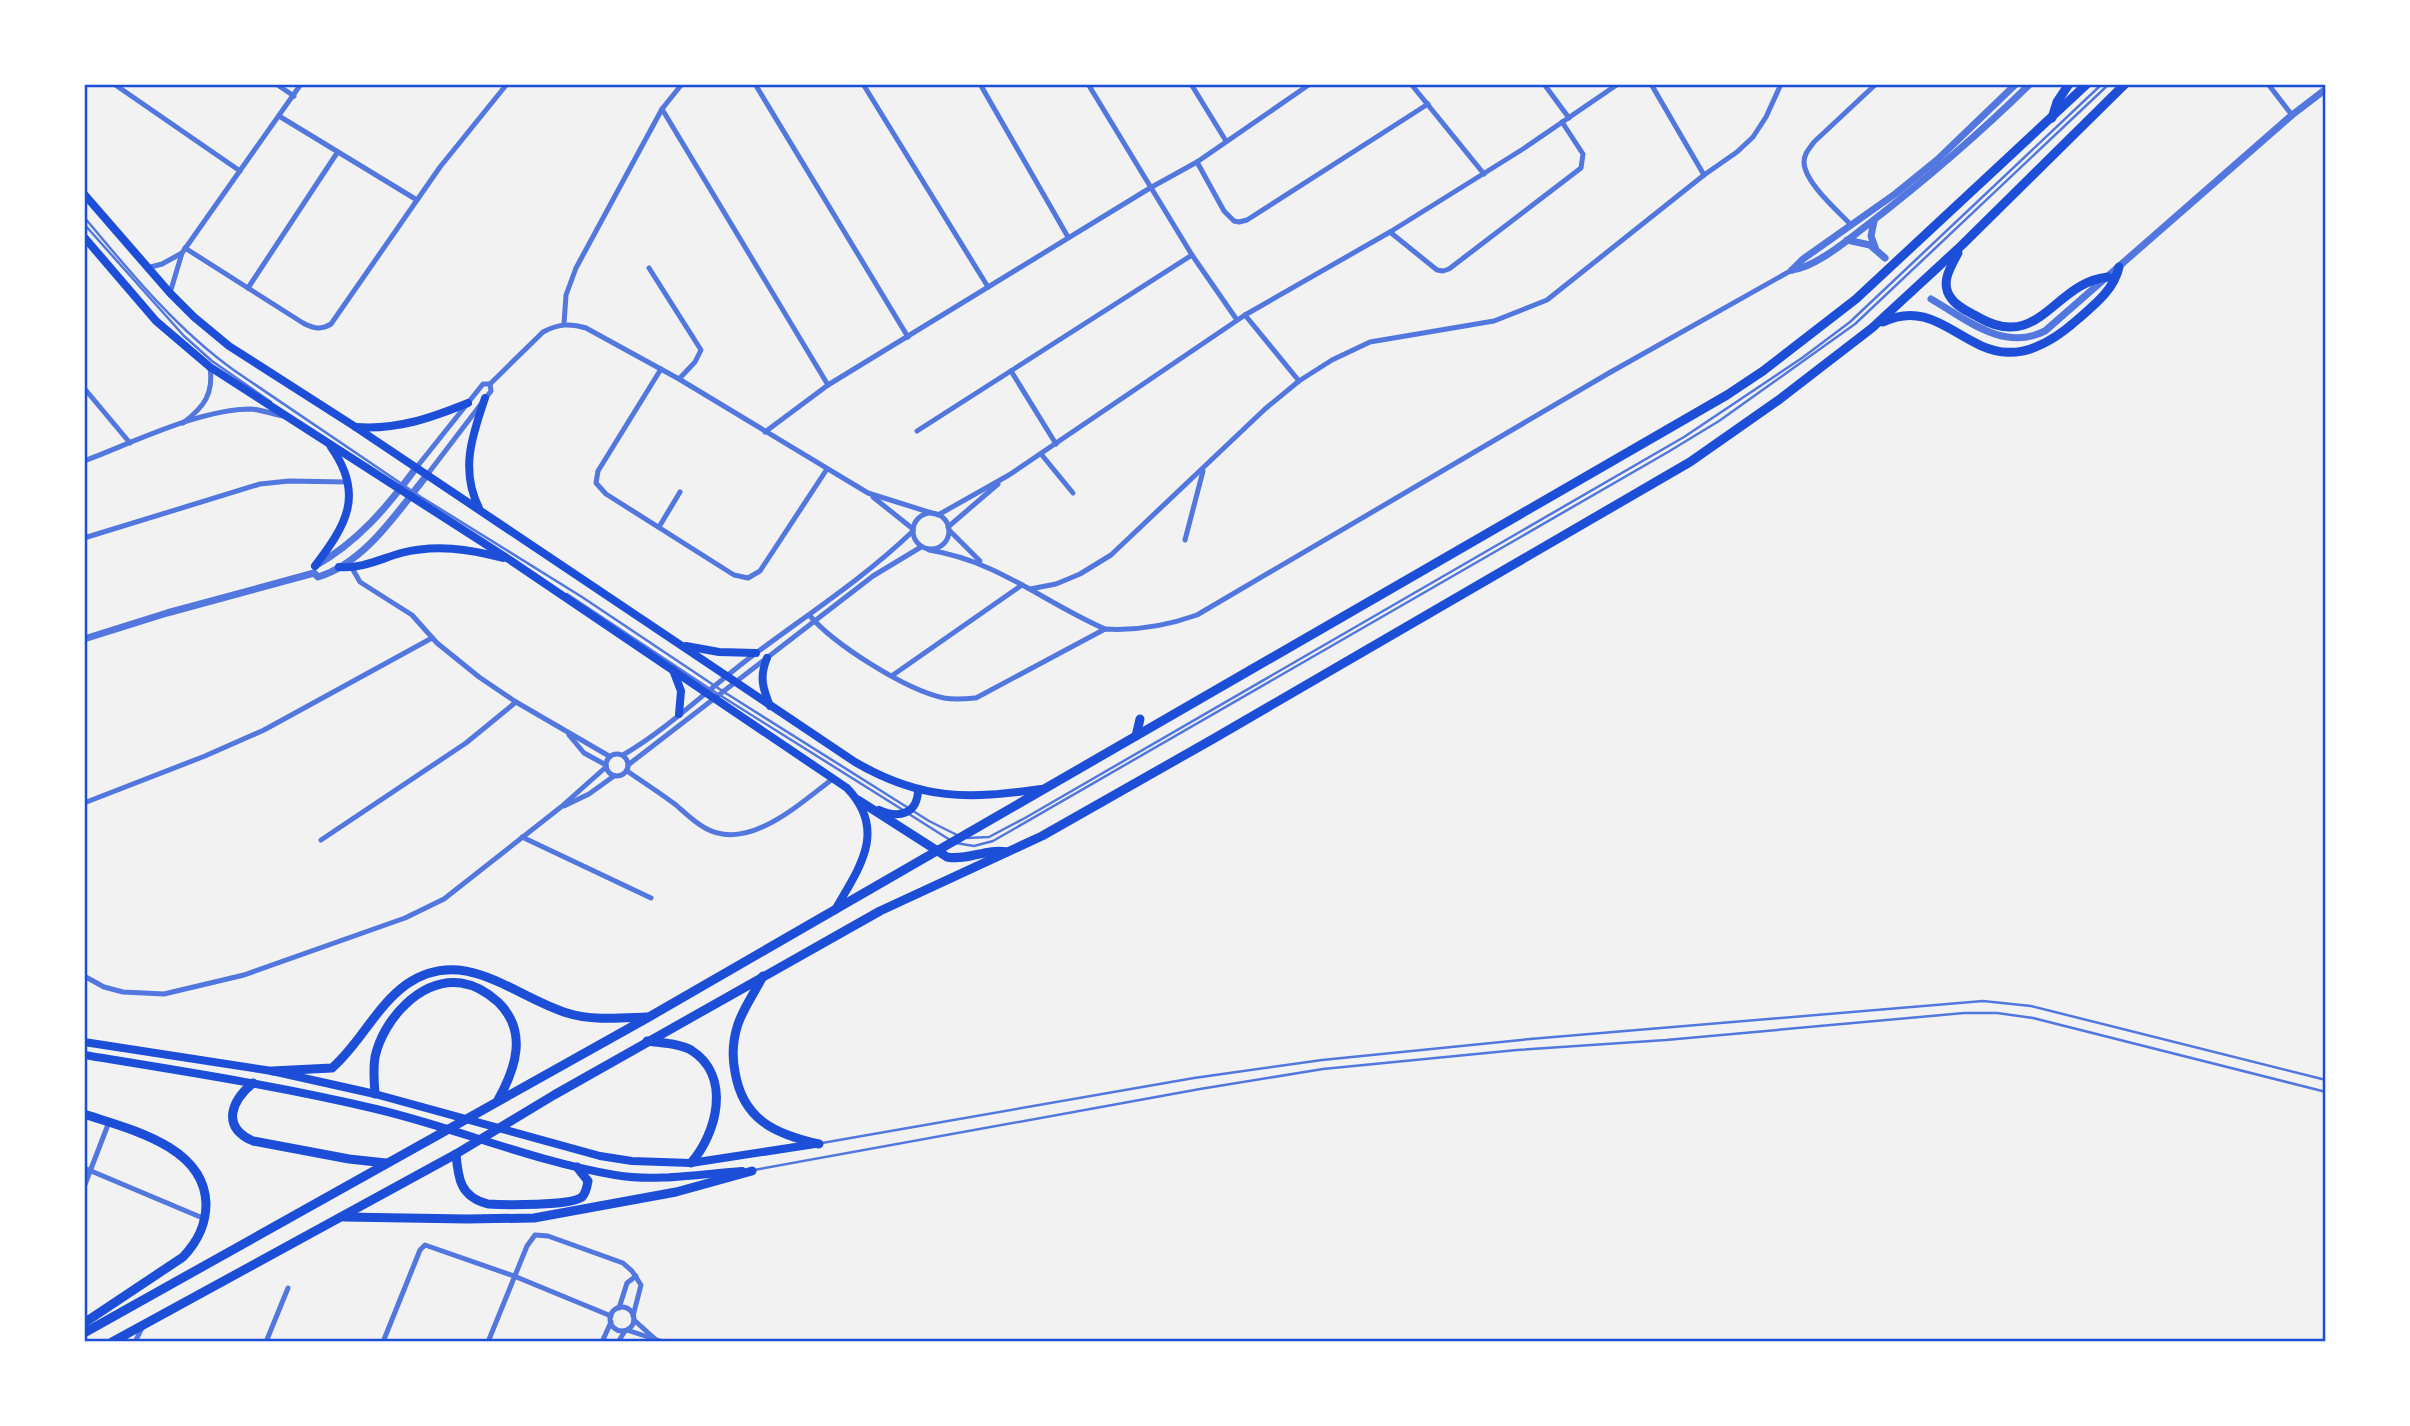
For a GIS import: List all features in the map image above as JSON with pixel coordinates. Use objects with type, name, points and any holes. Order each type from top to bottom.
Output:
[{"type":"highway","points":[[2052,119],[2057,102],[2069,84]]},
{"type":"highway","points":[[84,1333],[649,1017],[1658,436],[1763,371],[1856,299],[2087,84]]},
{"type":"highway","points":[[112,1342],[456,1154],[647,1041],[880,911],[1042,836],[1690,462],[1780,399],[1872,328],[1962,245],[2125,84]]},
{"type":"highway","points":[[1962,245],[1946,277],[1947,291],[1955,303],[1986,322],[2001,327],[2017,328],[2032,323],[2081,286],[2108,277]]},
{"type":"highway","points":[[1872,328],[1895,316],[1916,314],[1930,318],[1989,350],[2010,353],[2032,350],[2052,341],[2086,313],[2109,290],[2119,267]]},
{"type":"highway","points":[[1136,736],[1139,719]]},
{"type":"highway","points":[[858,800],[947,857],[960,859],[994,850],[1009,852]]},
{"type":"highway","points":[[272,1071],[332,1068],[397,993],[415,979],[439,970],[454,969],[481,974],[567,1013],[596,1018],[649,1017]]},
{"type":"highway","points":[[764,976],[737,1025],[734,1046],[737,1082],[752,1113],[765,1124],[795,1139],[819,1144]]},
{"type":"highway","points":[[375,1094],[373,1074],[376,1056],[393,1019],[423,991],[440,985],[460,983],[478,988],[492,996],[512,1020],[518,1042],[515,1061],[509,1080],[497,1102]]},
{"type":"highway","points":[[647,1041],[690,1049],[701,1059],[714,1081],[717,1101],[710,1136],[691,1163]]},
{"type":"highway","points":[[253,1083],[241,1093],[233,1109],[233,1121],[243,1136],[253,1141],[388,1163]]},
{"type":"highway","points":[[84,1114],[159,1142],[188,1162],[204,1187],[205,1219],[194,1245],[183,1257],[84,1323]]},
{"type":"highway","points":[[456,1154],[459,1181],[464,1191],[479,1202],[488,1204],[561,1203],[580,1199],[587,1181],[577,1167]]},
{"type":"highway","points":[[342,1217],[534,1218],[676,1192],[752,1171]]},
{"type":"main road","points":[[84,194],[170,293],[229,346],[354,426],[868,769],[892,781],[946,795],[974,796],[1046,788]]},
{"type":"main road","points":[[84,237],[156,321],[210,367],[672,668],[720,695],[834,778],[858,800],[891,815],[909,811],[918,799],[918,789]]},
{"type":"main road","points":[[481,511],[470,482],[468,461],[485,398]]},
{"type":"main road","points":[[354,426],[382,428],[410,424],[468,403]]},
{"type":"main road","points":[[314,570],[343,526],[348,509],[347,482],[337,455],[328,442]]},
{"type":"main road","points":[[339,567],[352,568],[409,551],[435,548],[465,549],[510,560]]},
{"type":"main road","points":[[682,645],[719,652],[756,653]]},
{"type":"main road","points":[[767,658],[762,670],[762,683],[771,706]]},
{"type":"main road","points":[[672,668],[681,691],[679,714]]},
{"type":"main road","points":[[835,909],[861,863],[867,843],[867,824],[858,800]]},
{"type":"main road","points":[[84,1042],[272,1071],[375,1094],[600,1156],[632,1161],[691,1163],[819,1144]]},
{"type":"main road","points":[[84,1055],[253,1083],[409,1117],[523,1152],[616,1175],[653,1177],[752,1171]]},
{"type":"street","points":[[114,84],[240,172]]},
{"type":"street","points":[[276,84],[294,96]]},
{"type":"street","points":[[170,293],[183,251],[302,84]]},
{"type":"street","points":[[183,251],[310,327],[325,328],[331,324],[468,130],[507,84]]},
{"type":"street","points":[[564,324],[564,305],[572,276],[662,110],[682,84]]},
{"type":"street","points":[[755,84],[908,337]]},
{"type":"street","points":[[863,84],[988,287]]},
{"type":"street","points":[[980,84],[1068,237]]},
{"type":"street","points":[[1088,84],[1192,256],[1237,320]]},
{"type":"street","points":[[1191,84],[1226,141]]},
{"type":"street","points":[[765,432],[828,384],[1068,237],[1197,162],[1310,84]]},
{"type":"street","points":[[1411,84],[1484,174]]},
{"type":"street","points":[[1544,84],[1569,118]]},
{"type":"street","points":[[1651,84],[1704,175]]},
{"type":"street","points":[[1030,589],[1056,584],[1080,574],[1111,555],[1226,445],[1299,381],[1352,349],[1370,342],[1494,321],[1547,300],[1704,175],[1737,152],[1753,137],[1766,117],[1781,84]]},
{"type":"street","points":[[1851,225],[1810,180],[1804,162],[1814,142],[1876,84]]},
{"type":"street","points":[[1792,270],[1803,259],[1959,145],[2017,84]]},
{"type":"street","points":[[84,639],[314,570],[353,541],[376,519],[483,384],[490,384],[543,332],[564,324],[586,328],[679,379],[868,493],[913,530],[915,540],[921,547],[983,564],[1105,629],[1128,630],[1166,626],[1197,615],[1609,373],[1792,270],[1807,266],[1875,219],[2030,84]]},
{"type":"street","points":[[2268,84],[2292,115]]},
{"type":"street","points":[[561,807],[589,794],[614,776],[622,775],[671,731],[767,658],[913,530],[920,516],[936,514],[1009,475],[1237,320],[1484,174],[1616,85]]},
{"type":"street","points":[[1931,299],[2005,338],[2026,338],[2045,331],[2292,115],[2326,89]]},
{"type":"street","points":[[1197,162],[1228,216],[1239,222],[1247,220],[1428,104]]},
{"type":"street","points":[[662,110],[828,384]]},
{"type":"street","points":[[279,117],[417,200]]},
{"type":"street","points":[[1390,232],[1437,270],[1450,269],[1581,168],[1583,154],[1562,122]]},
{"type":"street","points":[[248,288],[337,153]]},
{"type":"street","points":[[1875,219],[1871,236],[1875,248]]},
{"type":"street","points":[[1847,240],[1875,248],[1885,258]]},
{"type":"street","points":[[147,268],[162,264],[183,251]]},
{"type":"street","points":[[917,431],[1192,256]]},
{"type":"street","points":[[649,268],[701,350],[695,362],[679,379]]},
{"type":"street","points":[[1245,315],[1299,381]]},
{"type":"street","points":[[180,425],[201,408],[209,396],[212,389],[210,367]]},
{"type":"street","points":[[661,369],[596,477],[599,489],[734,575],[748,578],[760,570],[827,469]]},
{"type":"street","points":[[1011,371],[1056,444]]},
{"type":"street","points":[[314,570],[320,576],[339,567],[368,544],[410,496],[485,398],[492,388],[490,384]]},
{"type":"street","points":[[84,388],[130,443]]},
{"type":"street","points":[[84,461],[180,425],[243,410],[254,409],[283,416]]},
{"type":"street","points":[[1041,454],[1073,493]]},
{"type":"street","points":[[1185,540],[1204,468]]},
{"type":"street","points":[[929,550],[946,542],[948,528],[1009,475]]},
{"type":"street","points":[[84,538],[260,484],[289,481],[347,482]]},
{"type":"street","points":[[659,527],[680,492]]},
{"type":"street","points":[[868,493],[936,514],[945,520],[948,528],[983,564]]},
{"type":"street","points":[[622,755],[665,725],[756,653],[921,547]]},
{"type":"street","points":[[352,568],[360,582],[412,615],[432,638],[480,677],[569,735],[609,756]]},
{"type":"street","points":[[893,675],[1022,585]]},
{"type":"street","points":[[812,619],[855,653],[893,675],[940,697],[956,700],[976,698],[1105,629]]},
{"type":"street","points":[[84,803],[264,730],[432,638]]},
{"type":"street","points":[[321,840],[466,743],[516,702]]},
{"type":"street","points":[[665,725],[671,731]]},
{"type":"street","points":[[569,735],[584,753],[606,766],[608,773],[614,776]]},
{"type":"street","points":[[84,981],[124,992],[164,994],[225,981],[405,918],[444,899],[561,807],[606,766],[609,756],[615,753],[622,755]]},
{"type":"street","points":[[622,755],[627,768],[699,824],[712,832],[728,835],[759,829],[834,778]]},
{"type":"street","points":[[522,837],[650,898]]},
{"type":"street","points":[[84,976],[104,987]]},
{"type":"street","points":[[84,1187],[87,1170],[109,1122]]},
{"type":"street","points":[[87,1170],[205,1219]]},
{"type":"street","points":[[488,1342],[514,1276],[530,1240],[535,1235],[542,1235],[623,1263],[636,1276],[641,1284],[634,1318],[618,1342]]},
{"type":"street","points":[[383,1342],[420,1250],[425,1245],[514,1276],[611,1319],[617,1330],[626,1330],[663,1342]]},
{"type":"street","points":[[602,1342],[611,1319],[619,1308],[627,1283],[636,1276]]},
{"type":"street","points":[[265,1342],[288,1288]]},
{"type":"street","points":[[619,1308],[628,1309],[655,1339]]},
{"type":"street","points":[[135,1342],[143,1326]]},
{"type":"lane","points":[[720,695],[938,827],[961,837],[985,838],[1026,818],[1684,437],[1802,358],[1850,322],[2102,84]]},
{"type":"lane","points":[[909,811],[952,841],[974,846],[993,841],[1668,453],[1719,421],[1855,324],[2109,84]]},
{"type":"lane","points":[[84,217],[176,321],[206,349],[389,479]]},
{"type":"lane","points":[[84,225],[170,322],[205,355],[420,499],[582,597],[710,689]]},
{"type":"lane","points":[[819,1144],[1195,1078],[1321,1059],[1983,1000],[2031,1006],[2326,1080]]},
{"type":"lane","points":[[752,1171],[1199,1089],[1323,1069],[1964,1013],[1997,1013],[2032,1018],[2326,1092]]}]
